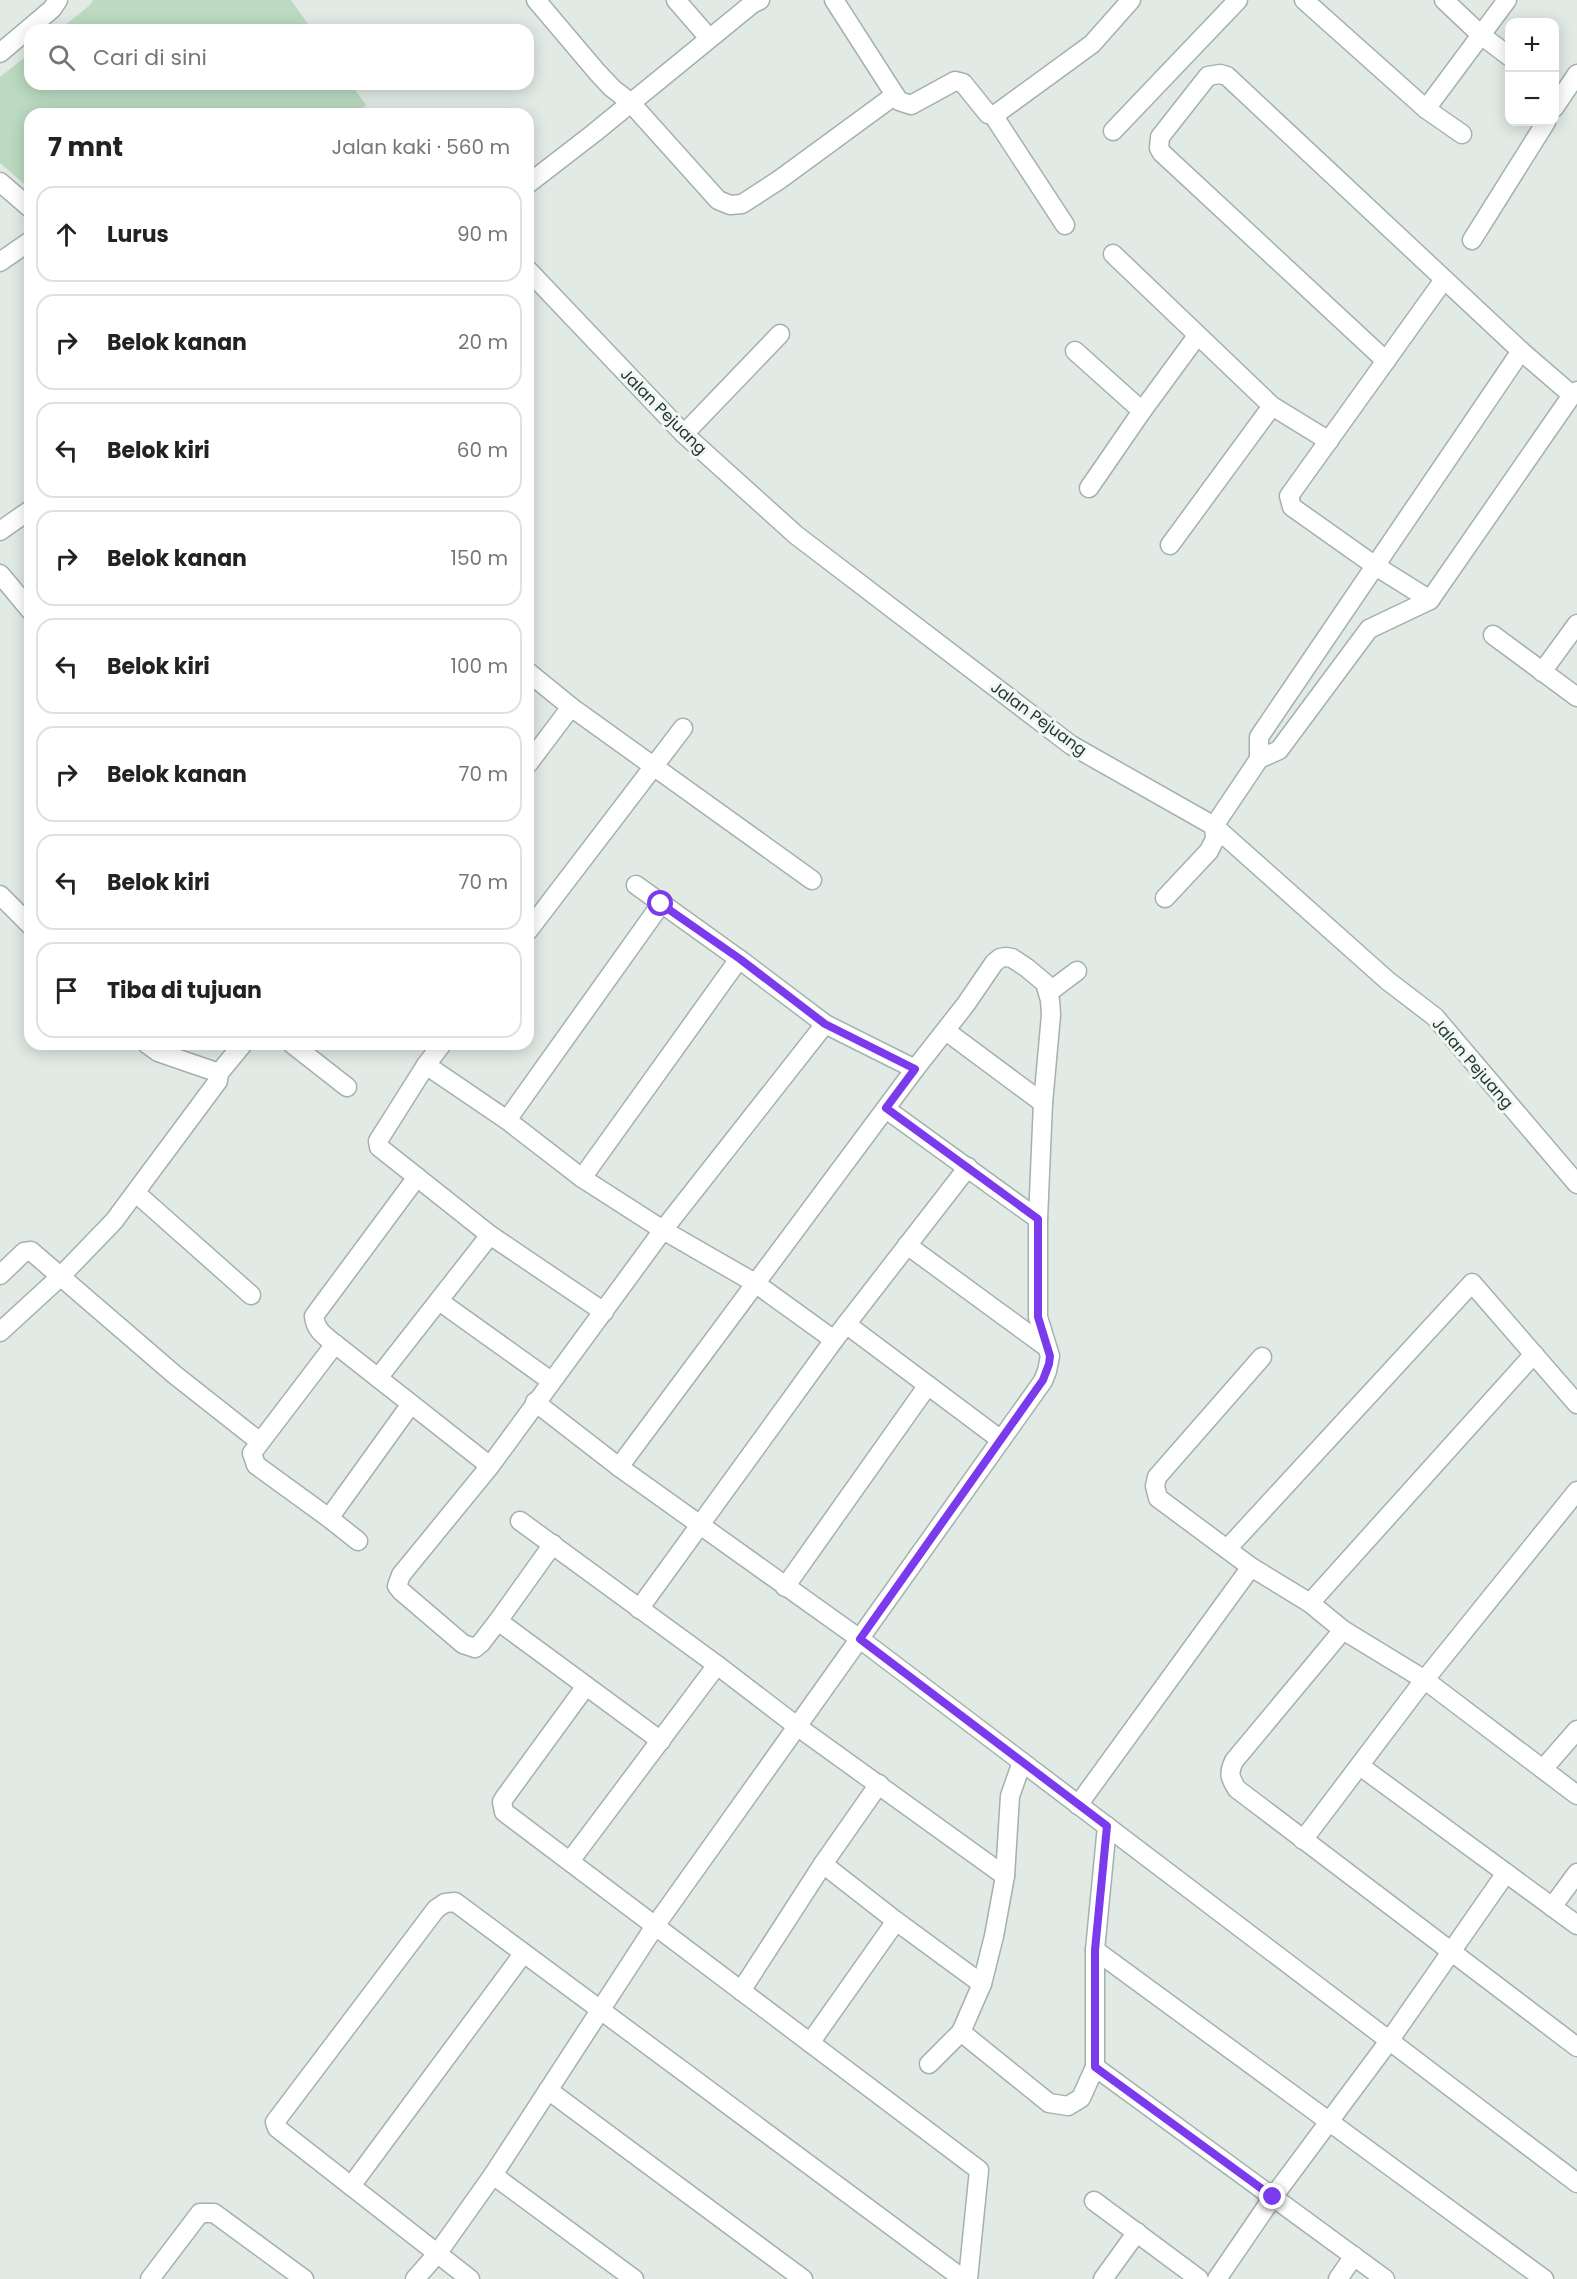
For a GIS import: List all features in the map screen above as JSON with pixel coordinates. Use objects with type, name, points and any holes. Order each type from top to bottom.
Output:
[{"type":"street","points":[[34,24],[52,9],[58,0]]},
{"type":"street","points":[[537,0],[597,72],[616,92],[630,102],[718,201],[742,204],[895,95]]},
{"type":"street","points":[[676,0],[709,38]]},
{"type":"street","points":[[834,0],[899,101],[911,105],[955,81],[963,83],[988,114],[993,115],[1065,225]]},
{"type":"street","points":[[993,115],[1092,44],[1131,0]]},
{"type":"street","points":[[1113,131],[1238,0]]},
{"type":"street","points":[[1304,0],[1426,109],[1462,134]]},
{"type":"street","points":[[1444,0],[1505,54]]},
{"type":"street","points":[[1426,109],[1507,0]]},
{"type":"street","points":[[534,179],[753,1]]},
{"type":"street","points":[[0,53],[24,33]]},
{"type":"street","points":[[1165,898],[1209,851],[1215,839],[1214,826],[1259,759],[1279,750],[1369,628],[1430,600],[1575,393],[1521,351],[1443,281],[1227,76],[1220,74],[1208,76],[1160,137],[1159,148],[1162,153],[1386,361]]},
{"type":"street","points":[[1559,96],[1577,74]]},
{"type":"street","points":[[1472,240],[1543,126]]},
{"type":"street","points":[[0,182],[24,203]]},
{"type":"street","points":[[0,262],[24,245]]},
{"type":"street","points":[[1113,254],[1272,406],[1329,441]]},
{"type":"street","name":"Jalan Pejuang","points":[[534,276],[684,434],[796,535],[1071,745],[1214,826],[1388,981],[1435,1017],[1577,1184]]},
{"type":"street","points":[[1430,600],[1374,565],[1292,507],[1290,502],[1291,490],[1329,441],[1443,281]]},
{"type":"street","points":[[684,434],[780,334]]},
{"type":"street","points":[[1089,488],[1197,336]]},
{"type":"street","points":[[1076,351],[1142,411]]},
{"type":"street","points":[[1259,759],[1259,737],[1521,351]]},
{"type":"street","points":[[1170,545],[1272,406]]},
{"type":"street","points":[[0,531],[24,514]]},
{"type":"street","points":[[0,574],[24,603]]},
{"type":"street","points":[[1345,612],[1369,628]]},
{"type":"street","points":[[1542,672],[1577,624]]},
{"type":"street","points":[[1493,635],[1577,697]]},
{"type":"street","points":[[534,677],[571,707],[812,880]]},
{"type":"street","points":[[534,756],[571,707]]},
{"type":"street","points":[[534,923],[683,728]]},
{"type":"street","points":[[636,885],[740,959],[825,1024],[915,1069]]},
{"type":"street","points":[[0,896],[24,919]]},
{"type":"street","points":[[507,1120],[661,904]]},
{"type":"street","points":[[415,2279],[437,2254],[493,2175],[655,1926],[1043,1380],[1050,1356],[1038,1317],[1038,1219],[1043,1103],[1051,1015],[1049,992],[1045,983],[1012,958],[1000,958],[994,963],[946,1031],[915,1069],[619,1467]]},
{"type":"street","points":[[582,1178],[740,959]]},
{"type":"street","points":[[1049,992],[1077,971]]},
{"type":"street","points":[[553,1544],[498,1621],[475,1648],[468,1647],[398,1586],[402,1575],[490,1466],[663,1230],[825,1024]]},
{"type":"street","points":[[946,1031],[1043,1103]]},
{"type":"street","points":[[155,1050],[219,1073]]},
{"type":"street","points":[[0,1332],[61,1276],[114,1221],[218,1081],[219,1073],[238,1050]]},
{"type":"street","points":[[300,1050],[347,1087]]},
{"type":"street","points":[[437,1050],[378,1142],[382,1152],[490,1235],[604,1312]]},
{"type":"street","points":[[426,1065],[507,1120],[582,1178],[663,1230],[755,1283],[834,1340]]},
{"type":"street","points":[[886,1108],[1038,1219]]},
{"type":"street","points":[[639,1609],[699,1523],[834,1340],[968,1167]]},
{"type":"street","points":[[417,1177],[314,1316],[314,1323],[318,1330],[334,1344],[490,1466]]},
{"type":"street","points":[[136,1193],[251,1295]]},
{"type":"street","points":[[378,1378],[490,1235]]},
{"type":"street","points":[[907,1245],[1046,1346]]},
{"type":"street","points":[[0,1275],[18,1257],[30,1250],[175,1375],[260,1442]]},
{"type":"street","points":[[1227,1549],[1472,1283],[1577,1404]]},
{"type":"street","points":[[439,1301],[551,1381]]},
{"type":"street","points":[[846,1324],[1002,1440]]},
{"type":"street","points":[[334,1344],[252,1453],[256,1465],[358,1541]]},
{"type":"street","points":[[1310,1603],[1534,1354]]},
{"type":"street","points":[[1262,1357],[1157,1477],[1155,1486],[1158,1498],[1251,1567],[1310,1603],[1342,1630],[1425,1680],[1577,1795]]},
{"type":"street","points":[[785,1587],[928,1385]]},
{"type":"street","points":[[536,1402],[619,1467],[860,1639],[1577,2183]]},
{"type":"street","points":[[329,1518],[411,1404]]},
{"type":"street","points":[[1303,1840],[1425,1680],[1577,1491]]},
{"type":"street","points":[[520,1521],[798,1727],[1005,1876]]},
{"type":"street","points":[[1078,1805],[1251,1567]]},
{"type":"street","points":[[498,1621],[661,1741]]},
{"type":"street","points":[[1342,1630],[1234,1761],[1229,1778],[1237,1789],[1450,1953],[1577,2047]]},
{"type":"street","points":[[570,1861],[717,1665]]},
{"type":"street","points":[[586,1686],[502,1802],[504,1812],[979,2170],[968,2279]]},
{"type":"street","points":[[1543,1769],[1577,1730]]},
{"type":"street","points":[[928,2064],[961,2032],[982,1984],[1005,1876],[1010,1796],[1022,1762]]},
{"type":"street","points":[[1360,1766],[1577,1925]]},
{"type":"street","points":[[741,1990],[823,1864],[879,1784]]},
{"type":"street","points":[[961,2032],[1049,2103],[1068,2106],[1081,2098],[1095,2067],[1095,1950],[1107,1826]]},
{"type":"street","points":[[823,1864],[982,1984]]},
{"type":"street","points":[[1217,2279],[1273,2197],[1389,2041],[1506,1872]]},
{"type":"street","points":[[1552,1906],[1577,1873]]},
{"type":"street","points":[[470,2279],[277,2128],[275,2122],[436,1909],[445,1903],[455,1902],[600,2012],[963,2279]]},
{"type":"street","points":[[810,2043],[896,1921]]},
{"type":"street","points":[[1095,1950],[1544,2279]]},
{"type":"street","points":[[351,2186],[523,1954]]},
{"type":"street","points":[[1095,2067],[1385,2279]]},
{"type":"street","points":[[548,2090],[803,2279]]},
{"type":"street","points":[[493,2175],[634,2279]]},
{"type":"street","points":[[1094,2201],[1199,2279]]},
{"type":"street","points":[[150,2279],[200,2213],[208,2211],[214,2213],[304,2279]]},
{"type":"street","points":[[1103,2279],[1137,2232]]},
{"type":"street","points":[[1338,2279],[1354,2256]]},
{"type":"green space","points":[[93,0],[291,0],[308,24],[66,24]]},
{"type":"green space","points":[[24,58],[24,90],[355,90],[366,105],[363,108],[24,108],[24,184],[0,163],[0,77]]},
{"type":"route","points":[[661,904],[740,959],[825,1024],[915,1069],[886,1108],[1038,1219],[1038,1317],[1050,1356],[1047,1371],[1043,1380],[860,1639],[1107,1826],[1095,1950],[1097,2035],[1095,2067],[1273,2197]]}]
